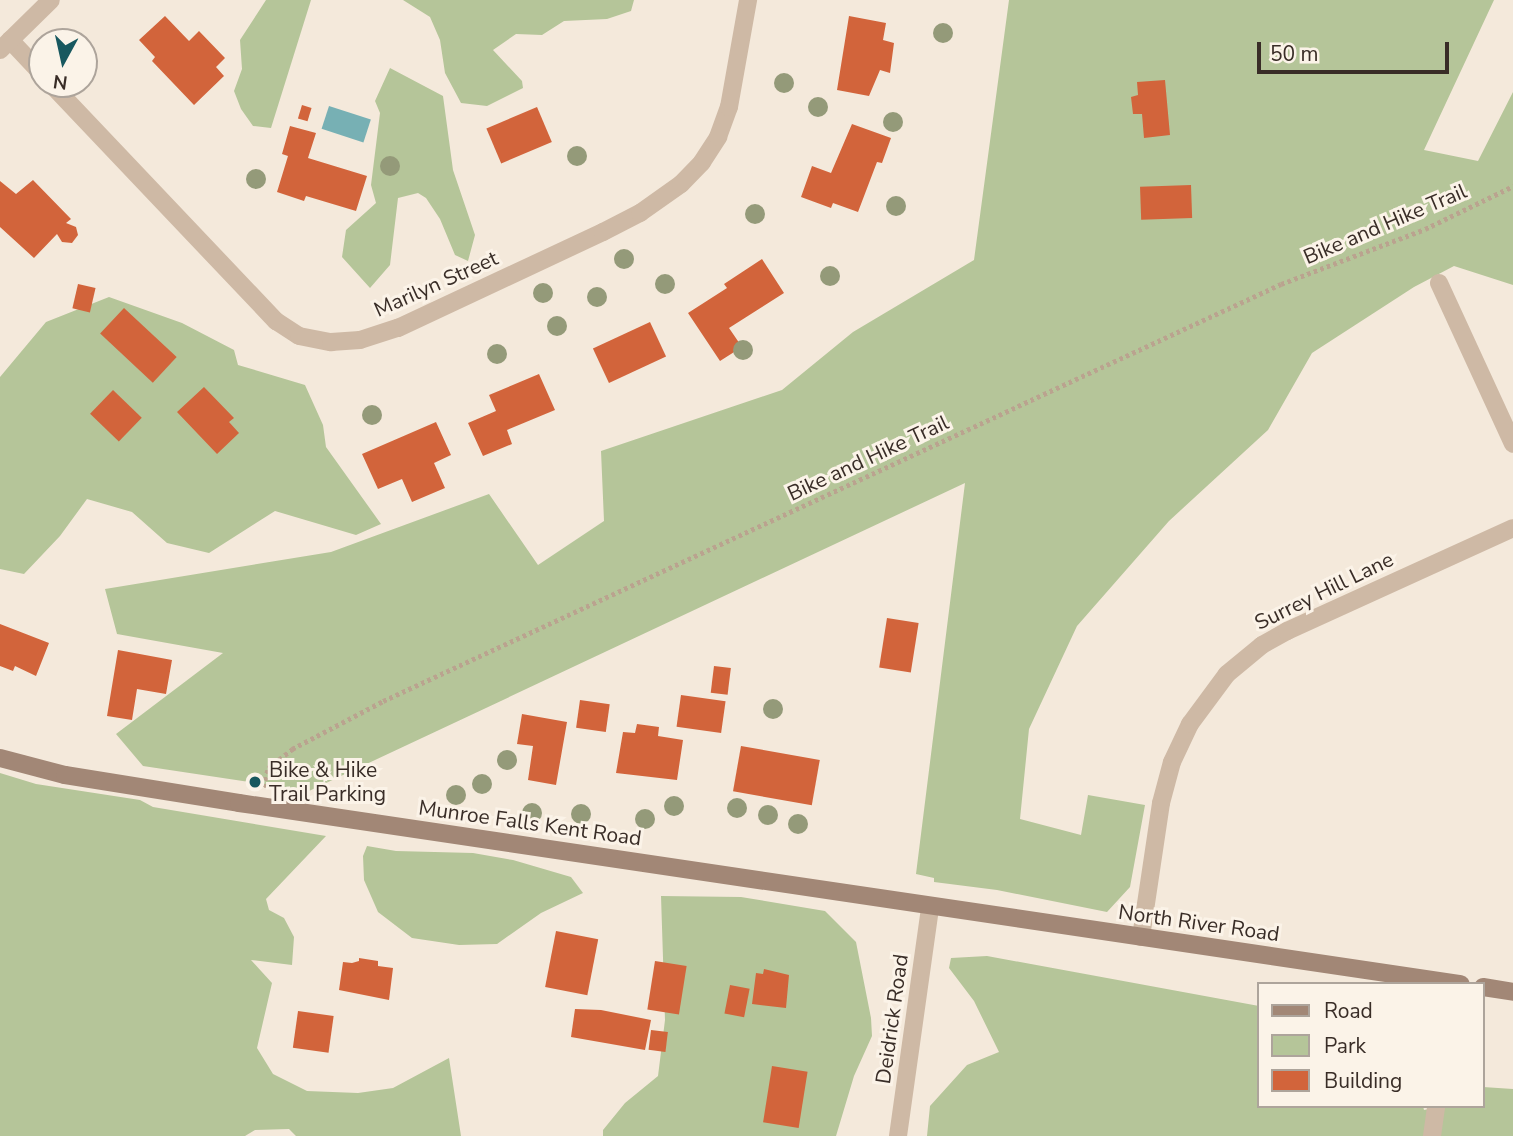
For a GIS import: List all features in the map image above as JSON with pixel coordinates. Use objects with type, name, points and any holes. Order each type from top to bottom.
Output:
[{"type":"street","points":[[28,63],[5,45],[51,0]]},
{"type":"street","name":"Marilyn Street","points":[[64,98],[276,321],[299,336],[331,342],[360,340],[398,328],[603,232],[640,213],[681,184],[702,162],[718,138],[729,109],[748,0]]},
{"type":"street","points":[[1439,283],[1513,444]]},
{"type":"street","name":"Surrey Hill Lane","points":[[1141,937],[1161,803],[1172,762],[1190,723],[1227,674],[1262,645],[1287,631],[1513,528]]},
{"type":"street","name":"Munroe Falls Kent Road","points":[[0,758],[81,778],[815,887],[930,907]]},
{"type":"street","name":"North River Road","points":[[930,907],[1450,982]]},
{"type":"street","name":"Deidrick Road","points":[[898,1136],[930,907]]},
{"type":"street","points":[[1485,987],[1513,992]]},
{"type":"street","points":[[1432,1136],[1436,1108]]},
{"type":"path","name":"Bike and Hike Trail","points":[[262,791],[268,768],[328,728],[383,701],[1281,284],[1425,229],[1513,186]]},
{"type":"green space","points":[[266,0],[311,0],[271,128],[253,126],[241,109],[234,91],[242,69],[240,40]]},
{"type":"green space","points":[[403,0],[634,0],[631,11],[607,19],[564,21],[542,35],[516,34],[493,50],[522,81],[523,88],[487,106],[461,103],[445,73],[440,40],[430,17]]},
{"type":"green space","points":[[1009,0],[1494,0],[1424,150],[1478,161],[1513,92],[1513,285],[1454,266],[1414,287],[1312,353],[1268,430],[1169,521],[1077,626],[1029,729],[1020,819],[1081,835],[1088,795],[1145,805],[1130,887],[1107,912],[997,890],[934,882],[934,878],[916,874],[965,483],[309,791],[143,766],[116,734],[223,653],[117,634],[105,589],[331,552],[489,494],[538,565],[604,521],[601,451],[782,390],[853,332],[974,260]]},
{"type":"green space","points":[[390,68],[443,96],[453,170],[475,235],[468,261],[455,255],[440,219],[426,198],[418,193],[398,198],[390,265],[370,288],[342,257],[346,230],[376,203],[371,185],[380,113],[375,101]]},
{"type":"green space","points":[[109,297],[182,323],[234,350],[238,365],[305,385],[323,425],[326,447],[381,524],[356,535],[275,511],[209,553],[167,543],[132,512],[87,499],[60,536],[24,574],[0,569],[0,377],[46,322]]},
{"type":"green space","points":[[0,773],[36,784],[140,800],[153,807],[326,836],[266,899],[269,910],[284,918],[294,937],[292,965],[251,960],[272,983],[257,1048],[273,1074],[307,1091],[358,1093],[393,1088],[449,1058],[461,1136],[296,1136],[289,1129],[255,1130],[245,1136],[0,1136]]},
{"type":"green space","points":[[367,846],[396,851],[473,853],[513,860],[571,877],[583,893],[541,913],[497,944],[459,945],[412,938],[378,912],[364,880],[363,856]]},
{"type":"green space","points":[[661,896],[741,897],[825,911],[856,942],[872,1036],[854,1076],[836,1136],[603,1136],[603,1130],[625,1103],[658,1076],[665,1020]]},
{"type":"green space","points":[[987,956],[1258,1006],[1258,1108],[1485,1108],[1485,1087],[1513,1089],[1513,1136],[927,1136],[930,1106],[967,1065],[999,1052],[974,1001],[949,968],[951,958]]},
{"type":"water","points":[[329,106],[371,120],[363,142],[322,129]]},
{"type":"building","points":[[165,16],[189,41],[199,31],[225,58],[216,67],[224,76],[194,105],[152,61],[155,57],[139,40]]},
{"type":"building","points":[[849,16],[886,23],[883,40],[894,43],[890,73],[880,70],[869,96],[837,90]]},
{"type":"building","points":[[1165,80],[1170,135],[1144,138],[1142,114],[1133,114],[1131,97],[1138,95],[1137,82]]},
{"type":"building","points":[[302,105],[312,108],[307,121],[298,118]]},
{"type":"building","points":[[537,107],[552,142],[501,163],[486,128]]},
{"type":"building","points":[[852,124],[891,138],[882,163],[877,162],[858,212],[833,203],[831,208],[801,197],[812,166],[831,173]]},
{"type":"building","points":[[290,126],[316,133],[308,158],[367,176],[356,211],[306,196],[304,201],[277,192],[288,156],[282,154]]},
{"type":"building","points":[[33,180],[71,219],[66,223],[76,227],[78,235],[72,243],[62,242],[57,234],[34,258],[0,227],[0,181],[16,194]]},
{"type":"building","points":[[1191,185],[1192,218],[1141,220],[1140,187]]},
{"type":"building","points":[[762,259],[784,293],[729,328],[742,347],[720,361],[688,313],[727,288],[724,284]]},
{"type":"building","points":[[78,284],[96,288],[90,312],[72,308]]},
{"type":"building","points":[[124,308],[177,357],[153,383],[100,334]]},
{"type":"building","points":[[650,322],[666,356],[609,383],[593,349]]},
{"type":"building","points":[[539,374],[555,410],[507,430],[512,444],[483,456],[468,423],[496,411],[489,395]]},
{"type":"building","points":[[204,387],[234,418],[229,422],[239,433],[217,454],[177,412]]},
{"type":"building","points":[[113,390],[142,418],[119,442],[90,414]]},
{"type":"building","points":[[436,422],[451,455],[434,463],[445,488],[412,502],[402,479],[378,489],[362,454]]},
{"type":"building","points":[[887,618],[919,623],[911,672],[879,667]]},
{"type":"building","points":[[0,624],[49,643],[36,676],[15,666],[13,671],[0,666]]},
{"type":"building","points":[[118,650],[172,660],[166,694],[137,689],[132,720],[107,716]]},
{"type":"building","points":[[714,666],[731,668],[728,695],[711,693]]},
{"type":"building","points":[[681,695],[726,701],[721,733],[677,727]]},
{"type":"building","points":[[580,700],[610,704],[606,732],[576,728]]},
{"type":"building","points":[[522,714],[567,722],[556,785],[528,780],[533,746],[517,744]]},
{"type":"building","points":[[637,724],[659,727],[658,736],[683,740],[677,780],[616,773],[623,732],[635,733]]},
{"type":"building","points":[[741,746],[820,760],[812,805],[733,791]]},
{"type":"building","points":[[556,931],[598,939],[587,995],[545,987]]},
{"type":"building","points":[[359,958],[378,961],[378,966],[393,968],[389,1000],[339,990],[343,962],[352,963],[359,961]]},
{"type":"building","points":[[655,961],[687,966],[679,1014],[647,1009]]},
{"type":"building","points":[[764,969],[789,975],[786,1008],[752,1004],[756,973],[763,974]]},
{"type":"building","points":[[730,985],[750,989],[744,1017],[724,1013]]},
{"type":"building","points":[[575,1009],[601,1010],[651,1020],[645,1050],[571,1037]]},
{"type":"building","points":[[298,1011],[334,1016],[329,1053],[293,1048]]},
{"type":"building","points":[[651,1030],[668,1032],[665,1052],[649,1050]]},
{"type":"building","points":[[772,1066],[808,1072],[799,1128],[763,1122]]},
{"type":"place","name":"Bike & Hike Trail Parking","points":[[255,782]]}]
